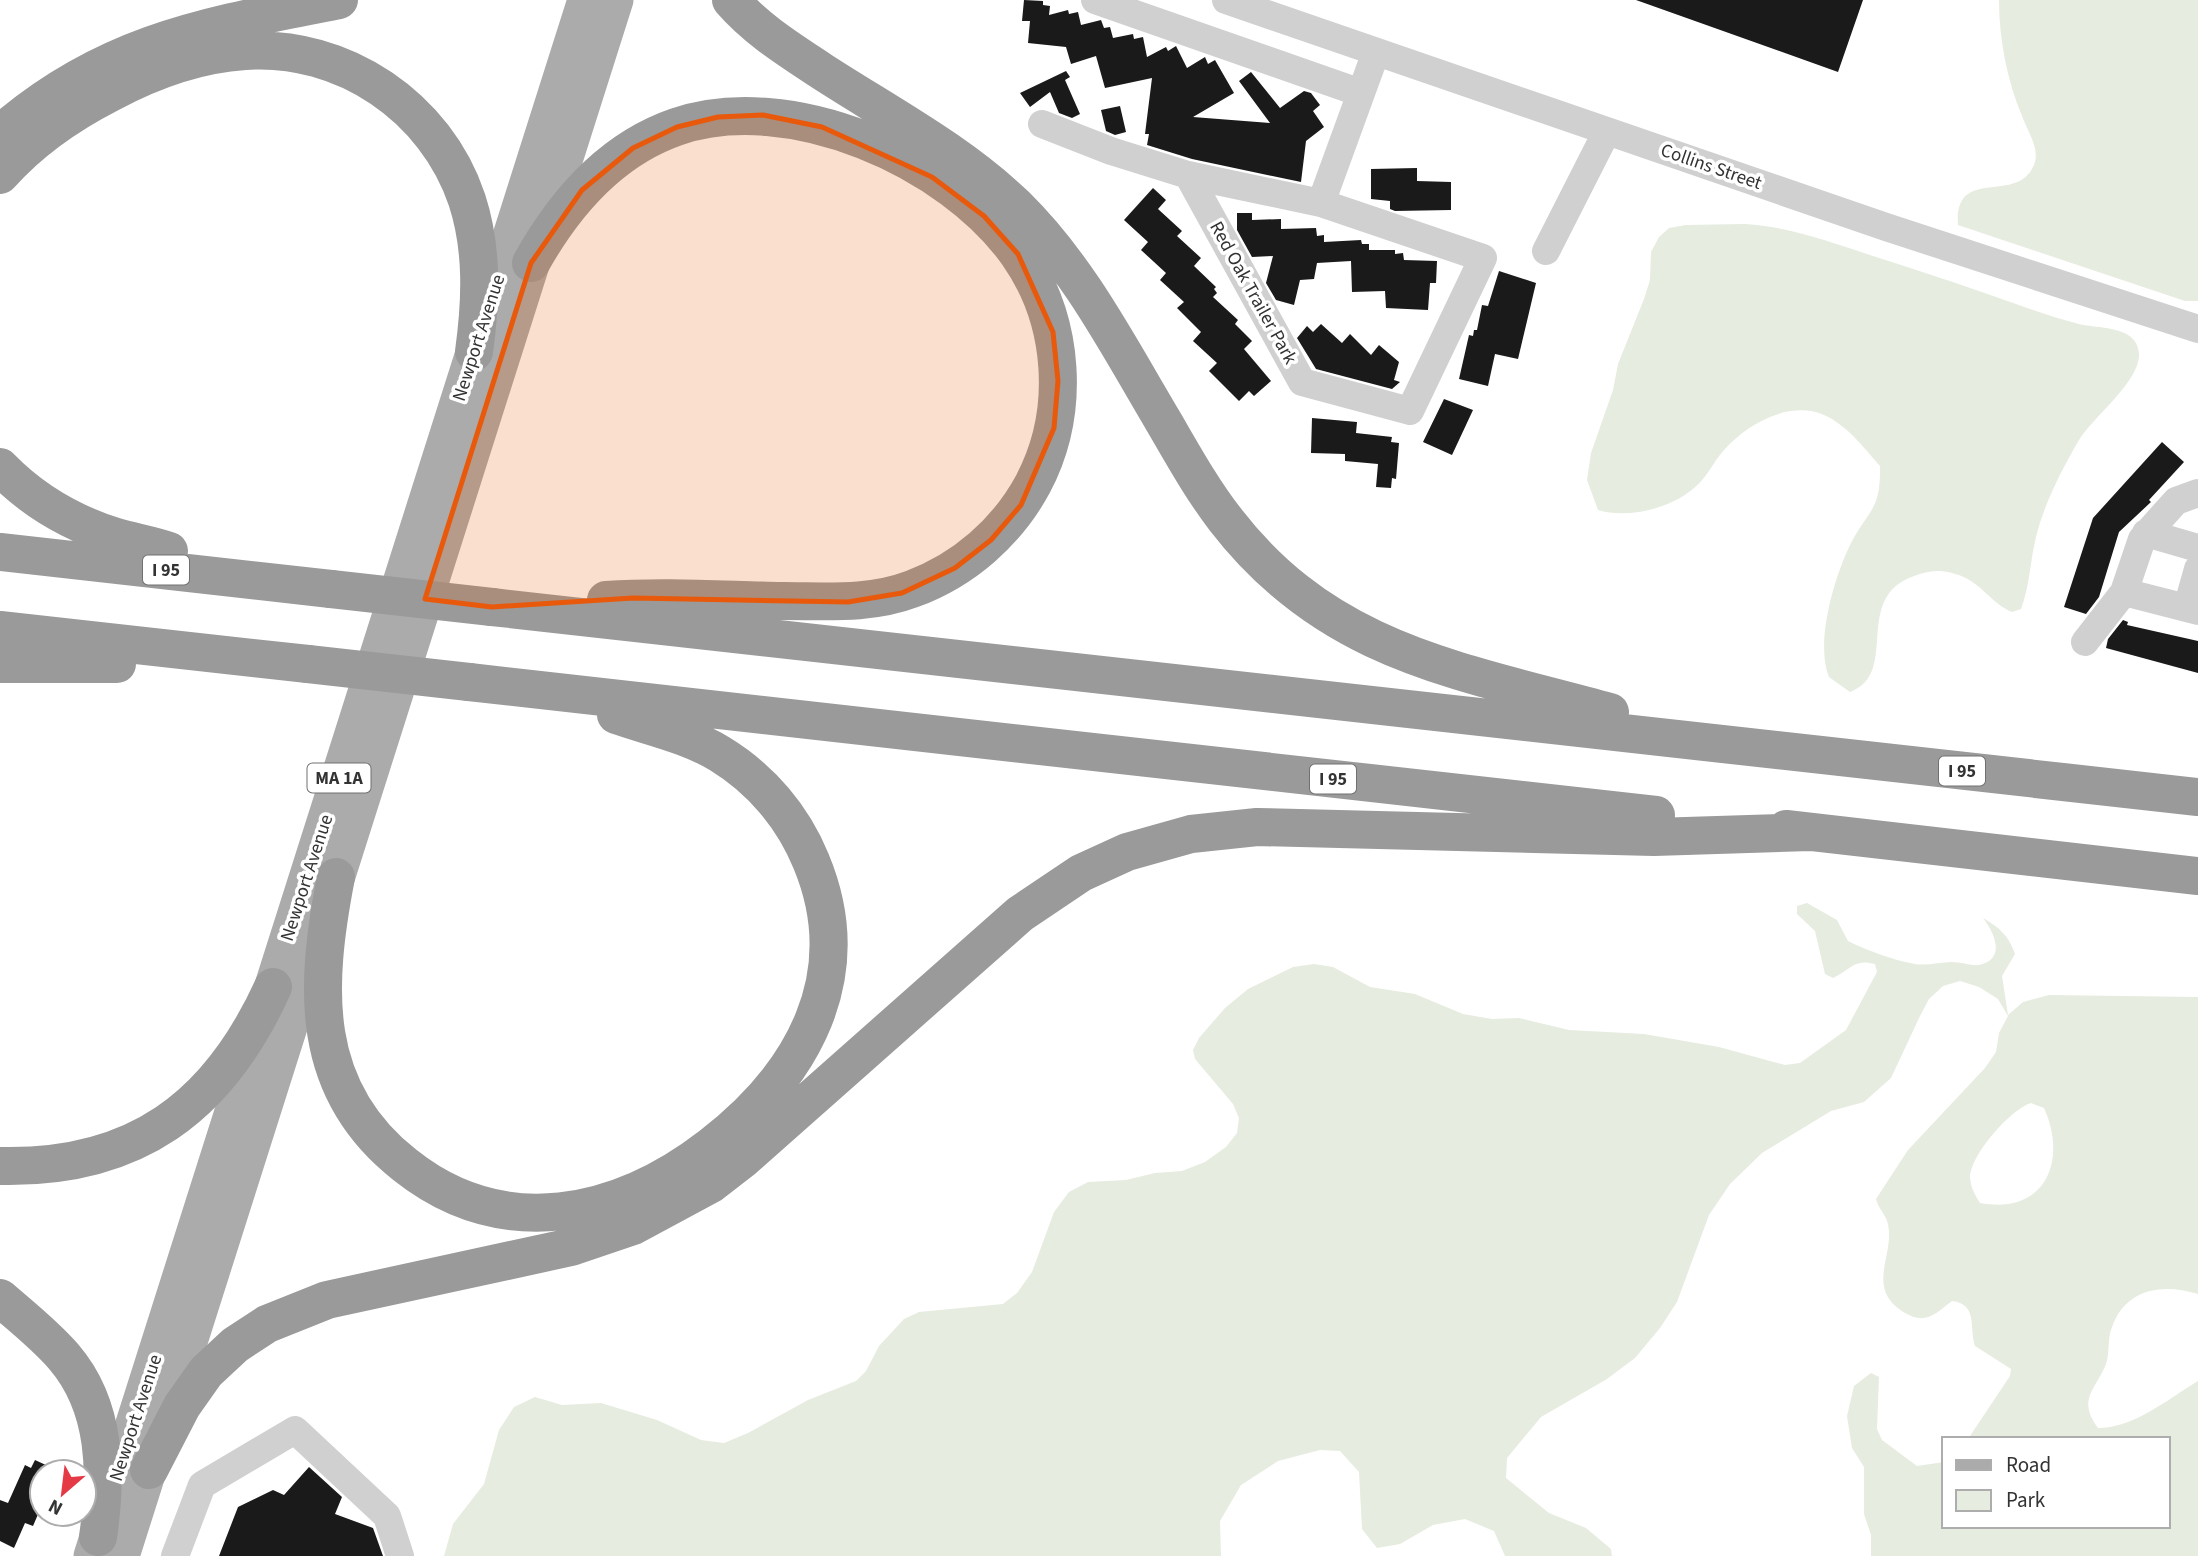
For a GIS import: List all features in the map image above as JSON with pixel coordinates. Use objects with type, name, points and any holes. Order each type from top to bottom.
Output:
[{"type":"highway","points":[[0,134],[57,91],[127,52],[213,25],[339,0]]},
{"type":"highway","points":[[731,0],[771,38],[958,159],[995,187],[1029,219],[1084,290],[1224,518],[1262,562],[1302,597],[1353,629],[1434,665],[1727,745]]},
{"type":"highway","points":[[0,176],[20,155],[67,118],[120,88],[157,72],[194,60],[248,51],[296,54],[328,62],[374,83],[402,103],[426,127],[454,169],[467,201],[478,251],[480,307],[474,352]]},
{"type":"highway","points":[[492,607],[633,598],[848,602],[888,597],[915,588],[968,559],[1011,517],[1044,461],[1054,428],[1058,396],[1056,348],[1042,299],[1018,254],[995,227],[960,196],[899,158],[866,142],[800,121],[763,115],[718,117],[677,127],[655,136],[622,155],[582,190],[555,224],[531,263]]},
{"type":"highway","points":[[0,467],[40,502],[76,522],[254,580]]},
{"type":"highway","name":"I 95","points":[[0,552],[2198,797]]},
{"type":"highway","name":"I 95","points":[[0,630],[2198,876]]},
{"type":"highway","points":[[0,664],[110,664],[243,657]]},
{"type":"highway","points":[[337,877],[322,986],[325,1030],[334,1068],[349,1102],[365,1126],[397,1160],[422,1178],[465,1199],[498,1208],[548,1214],[582,1210],[618,1199],[671,1174],[744,1119],[769,1094],[795,1059],[814,1022],[824,989],[827,960],[826,915],[819,883],[806,850],[790,821],[769,795],[746,772],[718,753],[681,736],[541,691]]},
{"type":"highway","points":[[149,1471],[193,1389],[220,1357],[251,1334],[305,1307],[571,1247],[623,1230],[673,1207],[742,1160],[1020,914],[1081,873],[1126,852],[1191,834],[1257,827],[1654,837],[1810,832]]},
{"type":"highway","points":[[0,1166],[82,1160],[131,1145],[162,1129],[197,1100],[222,1074],[247,1037],[273,988]]},
{"type":"highway","points":[[0,1298],[64,1356],[80,1380],[92,1407],[104,1468],[104,1550]]},
{"type":"main road","name":"Newport Avenue","points":[[104,1550],[273,988],[586,0]]},
{"type":"main road","name":"Newport Avenue","points":[[104,1550],[149,1471],[615,0]]},
{"type":"street","points":[[1096,0],[1361,93]]},
{"type":"street","name":"Collins Street","points":[[1226,0],[1898,232],[2198,329]]},
{"type":"street","points":[[1321,203],[1376,52]]},
{"type":"street","name":"Red Oak Trailer Park","points":[[1042,124],[1111,151],[1188,176],[1321,203],[1483,258],[1410,411],[1302,382],[1188,176]]},
{"type":"street","points":[[1546,251],[1606,131]]},
{"type":"street","points":[[2085,642],[2124,592],[2138,545],[2146,533],[2176,501],[2198,493]]},
{"type":"street","points":[[2146,533],[2198,548]]},
{"type":"street","points":[[2124,592],[2193,610],[2198,569]]},
{"type":"street","points":[[175,1556],[202,1485],[295,1430],[387,1516],[400,1556]]},
{"type":"highlighted area","points":[[763,115],[822,127],[932,177],[984,216],[1018,254],[1053,332],[1058,381],[1054,428],[1021,505],[991,540],[955,568],[902,593],[848,602],[633,598],[492,607],[425,599],[531,263],[582,190],[633,148],[677,127],[718,117]]},
{"type":"green space","points":[[1999,0],[2198,0],[2198,301],[2185,301],[1958,225],[1960,206],[1966,195],[1977,190],[2016,183],[2027,175],[2035,162],[2034,145],[2012,88],[2005,59]]},
{"type":"green space","points":[[1745,224],[1810,236],[2056,317],[2116,330],[2132,338],[2137,345],[2139,355],[2132,376],[2079,440],[2054,487],[2036,537],[2021,609],[2012,612],[2004,608],[1971,581],[1955,574],[1935,571],[1914,576],[1895,587],[1885,601],[1880,617],[1873,669],[1865,682],[1850,692],[1829,677],[1824,647],[1828,611],[1844,559],[1856,533],[1876,502],[1880,481],[1880,466],[1855,437],[1832,419],[1811,411],[1797,410],[1770,417],[1733,440],[1694,488],[1673,502],[1635,513],[1598,510],[1587,480],[1591,453],[1613,390],[1618,364],[1650,280],[1651,252],[1659,237],[1669,228],[1686,225]]},
{"type":"green space","points":[[1807,903],[1837,920],[1848,941],[1889,958],[1920,964],[1952,962],[1979,965],[1988,962],[1993,957],[1996,945],[1983,918],[2003,933],[2015,954],[2002,976],[2008,1015],[2023,1002],[2049,995],[2198,997],[2198,1294],[2159,1289],[2136,1297],[2126,1304],[2112,1327],[2106,1364],[2088,1402],[2098,1428],[2111,1427],[2138,1418],[2198,1381],[2198,1556],[1871,1556],[1871,1535],[1864,1514],[1864,1467],[1852,1448],[1847,1416],[1854,1386],[1871,1373],[1879,1377],[1877,1429],[1882,1440],[1917,1466],[1942,1462],[1942,1528],[2170,1528],[2170,1437],[1969,1437],[2010,1376],[2011,1369],[1975,1346],[1969,1312],[1960,1303],[1952,1301],[1930,1316],[1919,1318],[1905,1313],[1886,1293],[1883,1283],[1888,1224],[1876,1199],[1908,1150],[1985,1068],[1996,1052],[1999,1033],[2008,1016],[1998,999],[1979,987],[1960,981],[1943,986],[1929,999],[1891,1078],[1864,1102],[1831,1111],[1762,1153],[1730,1184],[1709,1215],[1677,1302],[1660,1328],[1635,1358],[1607,1379],[1541,1417],[1507,1458],[1506,1478],[1549,1513],[1586,1528],[1611,1549],[1612,1556],[1505,1556],[1494,1531],[1465,1519],[1433,1525],[1400,1544],[1377,1548],[1362,1529],[1359,1472],[1340,1451],[1320,1450],[1278,1461],[1241,1485],[1220,1521],[1221,1556],[444,1556],[453,1524],[484,1484],[499,1430],[514,1407],[535,1397],[562,1405],[601,1403],[657,1420],[701,1440],[724,1443],[808,1400],[856,1381],[866,1371],[879,1346],[904,1319],[919,1312],[1003,1304],[1017,1293],[1032,1272],[1054,1212],[1069,1192],[1088,1182],[1126,1180],[1155,1173],[1182,1171],[1205,1162],[1226,1147],[1237,1133],[1239,1118],[1233,1104],[1195,1059],[1193,1050],[1199,1038],[1225,1008],[1248,989],[1293,967],[1314,964],[1333,967],[1370,987],[1415,994],[1463,1014],[1492,1019],[1519,1018],[1569,1030],[1644,1034],[1719,1047],[1785,1065],[1800,1063],[1846,1030],[1877,972],[1875,964],[1862,963],[1833,978],[1825,974],[1815,931],[1797,914],[1797,906]],"holes":[[[2031,1103],[2044,1108],[2051,1128],[2051,1165],[2045,1180],[2035,1192],[2021,1201],[2002,1205],[1980,1203],[1971,1185],[1972,1168],[1984,1146],[2003,1123]]]},
{"type":"building","points":[[1024,0],[1043,1],[1043,5],[1050,6],[1049,15],[1068,10],[1069,14],[1078,12],[1081,25],[1101,20],[1104,28],[1110,27],[1113,38],[1133,34],[1134,39],[1143,37],[1147,57],[1166,47],[1168,51],[1176,46],[1187,68],[1205,57],[1208,64],[1215,60],[1234,93],[1193,117],[1270,123],[1239,81],[1251,72],[1280,108],[1304,91],[1311,93],[1320,105],[1313,111],[1324,127],[1306,141],[1301,182],[1192,159],[1147,145],[1149,134],[1145,134],[1152,78],[1105,88],[1096,56],[1071,64],[1066,47],[1028,43],[1030,21],[1022,21]]},
{"type":"building","points":[[1636,0],[1863,0],[1838,72]]},
{"type":"building","points":[[1066,71],[1070,77],[1065,80],[1080,114],[1072,118],[1059,113],[1050,92],[1030,107],[1020,93]]},
{"type":"building","points":[[1120,106],[1126,132],[1115,135],[1106,131],[1101,110]]},
{"type":"building","points":[[1417,168],[1417,181],[1451,182],[1451,210],[1395,211],[1390,209],[1390,201],[1371,199],[1371,169]]},
{"type":"building","points":[[1153,188],[1166,200],[1158,209],[1182,231],[1177,236],[1201,258],[1194,266],[1216,287],[1214,289],[1217,293],[1213,297],[1238,320],[1235,324],[1252,341],[1244,349],[1271,381],[1254,396],[1249,391],[1239,401],[1209,371],[1217,363],[1193,341],[1201,332],[1177,308],[1184,302],[1160,280],[1166,273],[1141,250],[1148,242],[1124,220]]},
{"type":"building","points":[[1237,213],[1252,213],[1252,220],[1281,219],[1281,229],[1316,228],[1317,236],[1324,235],[1324,242],[1361,240],[1362,244],[1369,244],[1369,250],[1395,250],[1395,254],[1403,253],[1404,260],[1437,261],[1436,283],[1430,283],[1428,310],[1386,308],[1385,291],[1352,292],[1351,261],[1317,263],[1314,279],[1300,280],[1294,305],[1276,300],[1266,283],[1273,256],[1252,257],[1237,230]]},
{"type":"building","points":[[1499,271],[1536,283],[1518,359],[1495,354],[1488,386],[1459,379],[1469,335],[1473,336],[1474,330],[1477,330],[1482,305],[1488,306]]},
{"type":"building","points":[[1321,324],[1342,343],[1350,334],[1371,355],[1379,345],[1399,362],[1394,380],[1400,382],[1392,389],[1316,369],[1297,338],[1307,326],[1313,332]]},
{"type":"building","points":[[1444,399],[1473,410],[1452,455],[1423,442]]},
{"type":"building","points":[[1312,418],[1357,422],[1356,433],[1392,437],[1391,442],[1399,443],[1396,479],[1392,478],[1391,488],[1376,487],[1378,464],[1345,461],[1345,454],[1311,453]]},
{"type":"building","points":[[2162,442],[2184,462],[2149,500],[2151,502],[2119,532],[2099,597],[2086,614],[2064,607],[2093,518]]},
{"type":"building","points":[[2123,620],[2128,622],[2127,625],[2198,641],[2198,673],[2106,648],[2108,639]]},
{"type":"building","points":[[25,1465],[28,1466],[28,1524],[25,1523],[14,1548],[0,1541],[0,1500],[8,1503]]},
{"type":"building","points":[[309,1467],[342,1497],[335,1514],[373,1528],[383,1556],[219,1556],[238,1507],[273,1490],[284,1495]]}]
